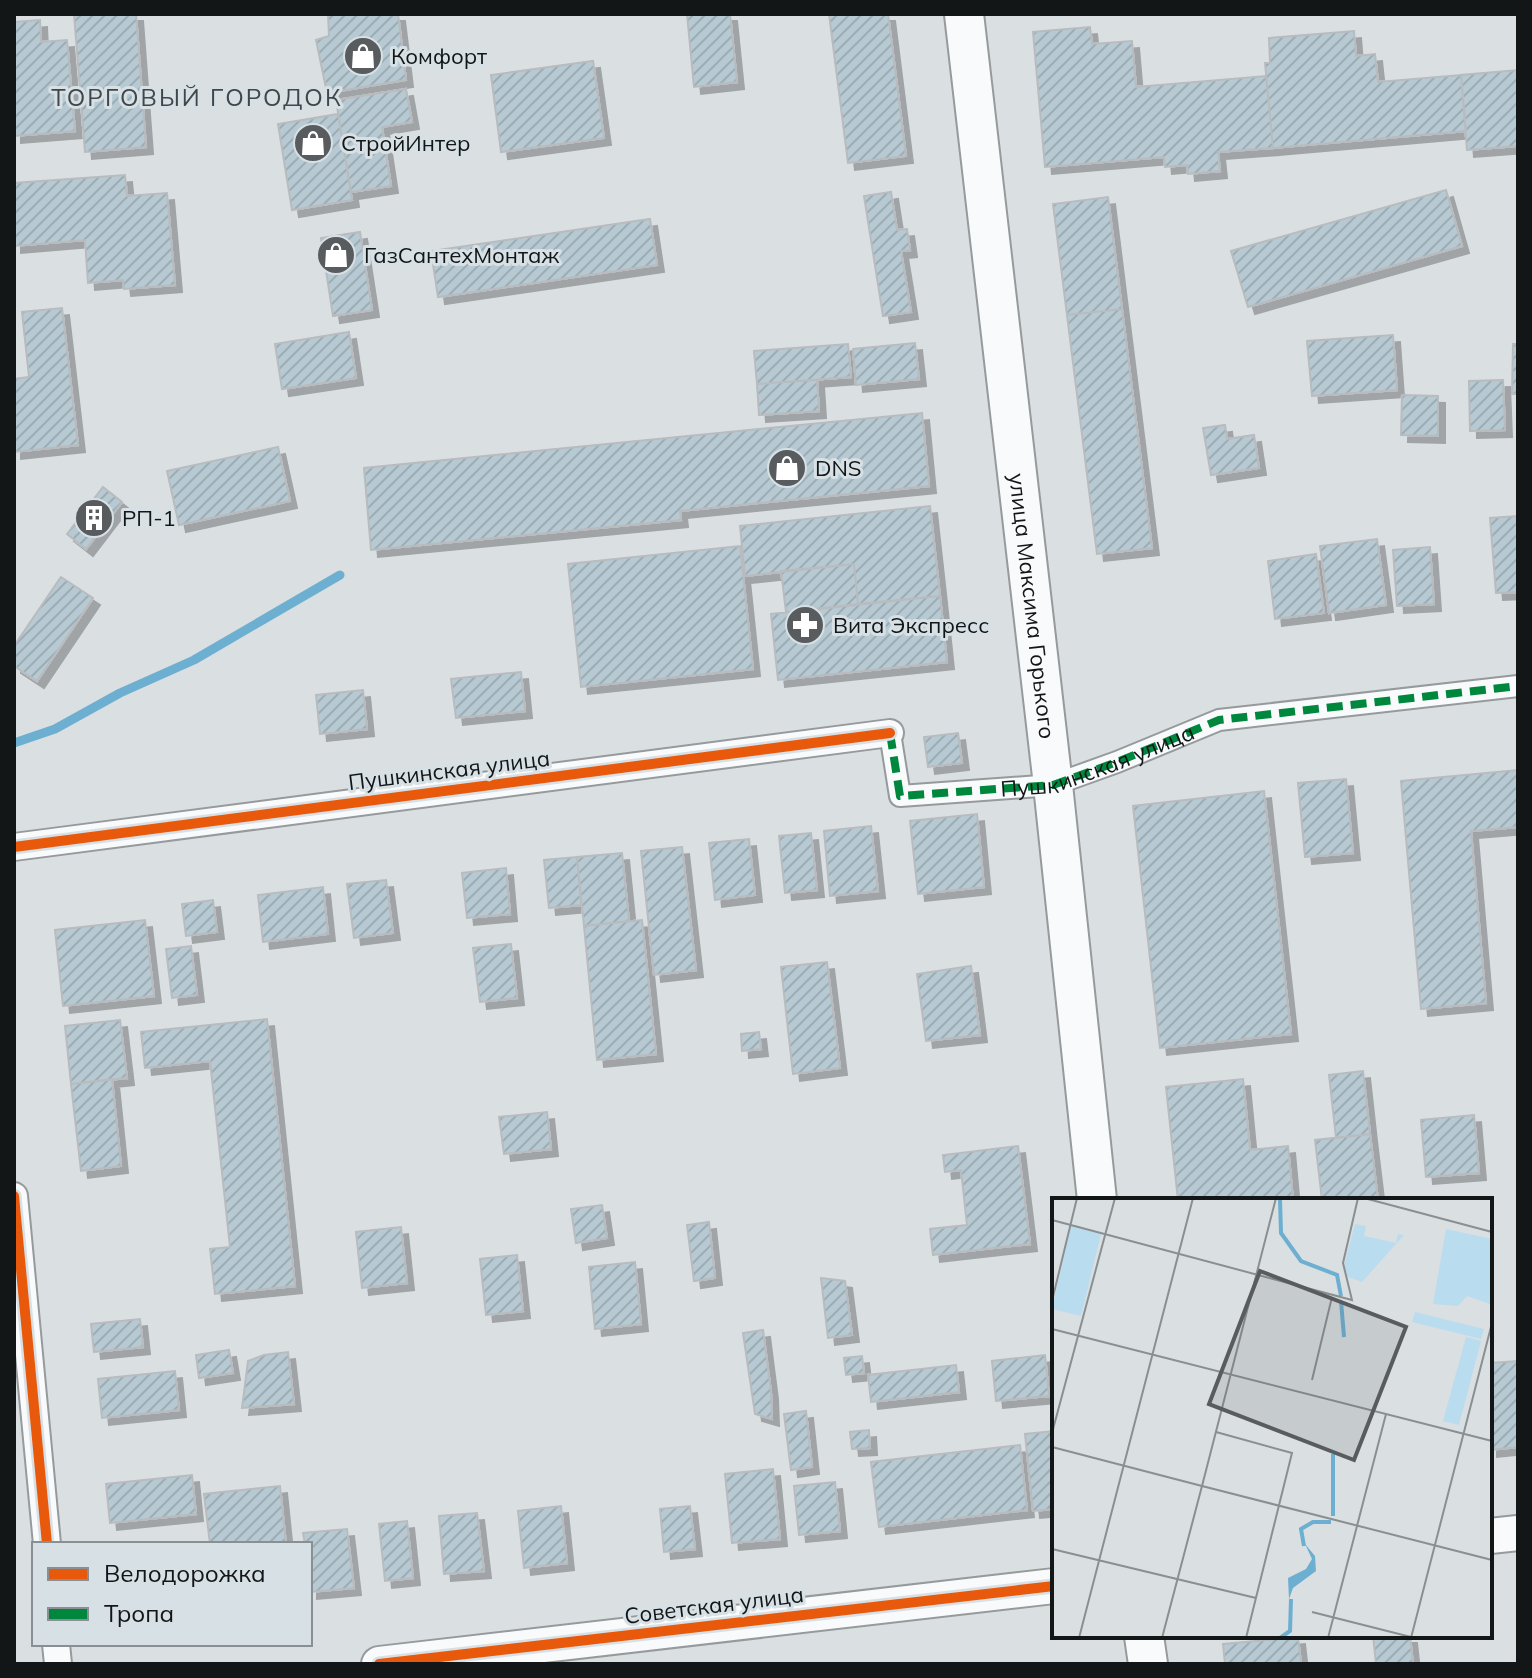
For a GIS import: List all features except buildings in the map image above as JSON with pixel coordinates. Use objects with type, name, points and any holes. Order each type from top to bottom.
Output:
[{"type":"main road","name":"улица Максима Горького","points":[[964,14],[1053,785],[1097,1198]]},
{"type":"main road","points":[[1144,1638],[1148,1664]]},
{"type":"street","name":"Пушкинская улица","points":[[14,847],[890,733],[900,796],[1053,785],[1219,720],[1518,686]]},
{"type":"street","points":[[14,1196],[47,1542]]},
{"type":"street","points":[[1492,1536],[1518,1533]]},
{"type":"street","name":"Советская улица","points":[[379,1664],[1052,1586]]},
{"type":"waterway","points":[[14,743],[55,729],[120,693],[194,660],[340,575]]},
{"type":"marked path","points":[[890,733],[900,796],[1053,785],[1219,720],[1518,686]]},
{"type":"cycle path","points":[[14,847],[890,733]]},
{"type":"cycle path","points":[[14,1196],[47,1542]]},
{"type":"cycle path","points":[[379,1664],[1052,1586]]},
{"type":"place","name":"Комфорт","points":[[363,56]]},
{"type":"place","name":"СтройИнтер","points":[[313,143]]},
{"type":"place","name":"ГазСантехМонтаж","points":[[336,255]]},
{"type":"place","name":"DNS","points":[[787,468]]},
{"type":"place","name":"РП-1","points":[[94,518]]},
{"type":"place","name":"Вита Экспресс","points":[[805,625]]},
{"type":"district","name":"ТОРГОВЫЙ ГОРОДОК","points":[[197,98]]}]
